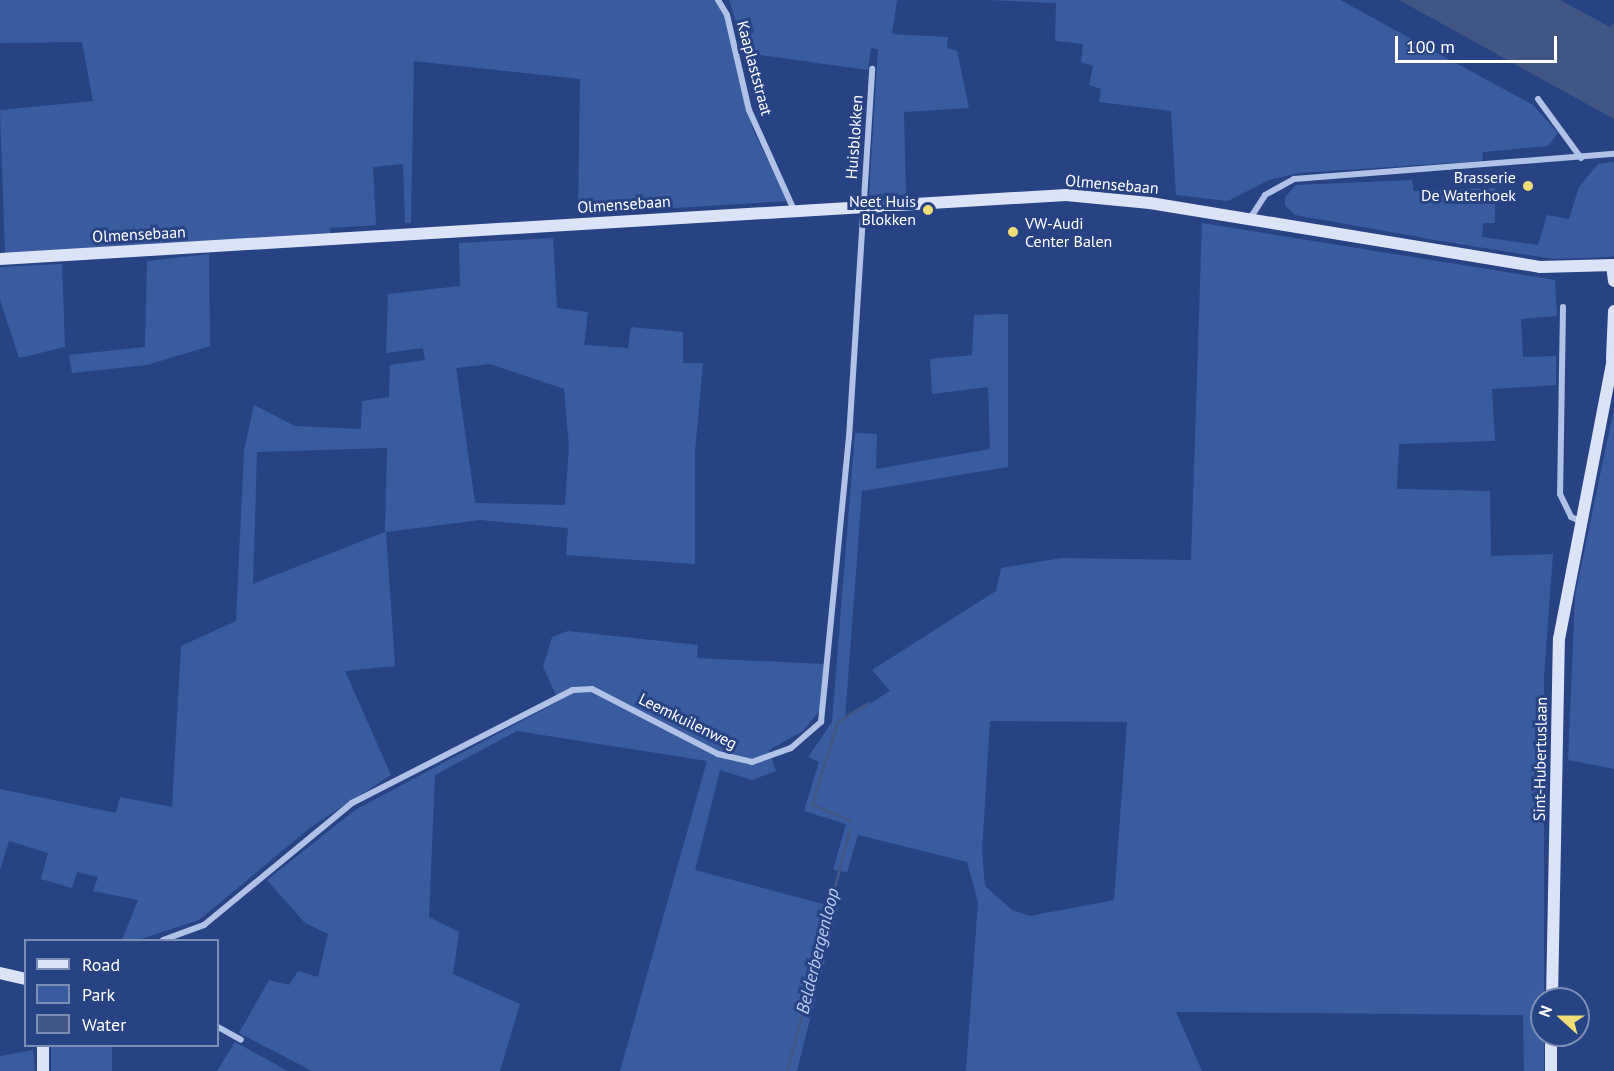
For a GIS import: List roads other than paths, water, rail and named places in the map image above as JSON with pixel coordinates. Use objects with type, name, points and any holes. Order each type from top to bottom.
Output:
[{"type":"street","name":"Kaaplaststraat","points":[[718,0],[728,15],[749,110],[794,210]]},
{"type":"street","name":"Huisblokken","points":[[862,206],[872,69]]},
{"type":"street","points":[[1538,99],[1581,158]]},
{"type":"street","points":[[1250,219],[1264,195],[1294,179],[1614,154]]},
{"type":"street","name":"Olmensebaan","points":[[0,259],[1066,195],[1250,219],[1540,267],[1613,265]]},
{"type":"street","name":"Leemkuilenweg","points":[[166,939],[204,925],[352,803],[573,690],[592,689],[731,759],[768,759],[812,732],[821,722],[825,700],[862,206]]},
{"type":"street","points":[[1613,265],[1614,281]]},
{"type":"street","points":[[1563,307],[1560,494],[1570,517],[1578,520]]},
{"type":"street","name":"Sint-Hubertuslaan","points":[[1552,987],[1559,639],[1578,520],[1613,356],[1614,311]]},
{"type":"street","points":[[0,973],[24,979]]},
{"type":"street","points":[[219,1028],[241,1040]]},
{"type":"street","points":[[43,1047],[43,1071]]},
{"type":"street","points":[[1551,1047],[1551,1071]]},
{"type":"water","points":[[1399,0],[1560,0],[1610,27],[1614,23],[1614,119]]},
{"type":"waterway","name":"Belderbergenloop","points":[[851,821],[812,804],[837,722],[867,703]]},
{"type":"waterway","name":"Belderbergenloop","points":[[787,1071],[849,831]]},
{"type":"place","name":"Brasserie De Waterhoek","points":[[1528,186]]},
{"type":"place","name":"Neet Huis Blokken","points":[[928,210]]},
{"type":"place","name":"VW-Audi Center Balen","points":[[1013,232]]}]
